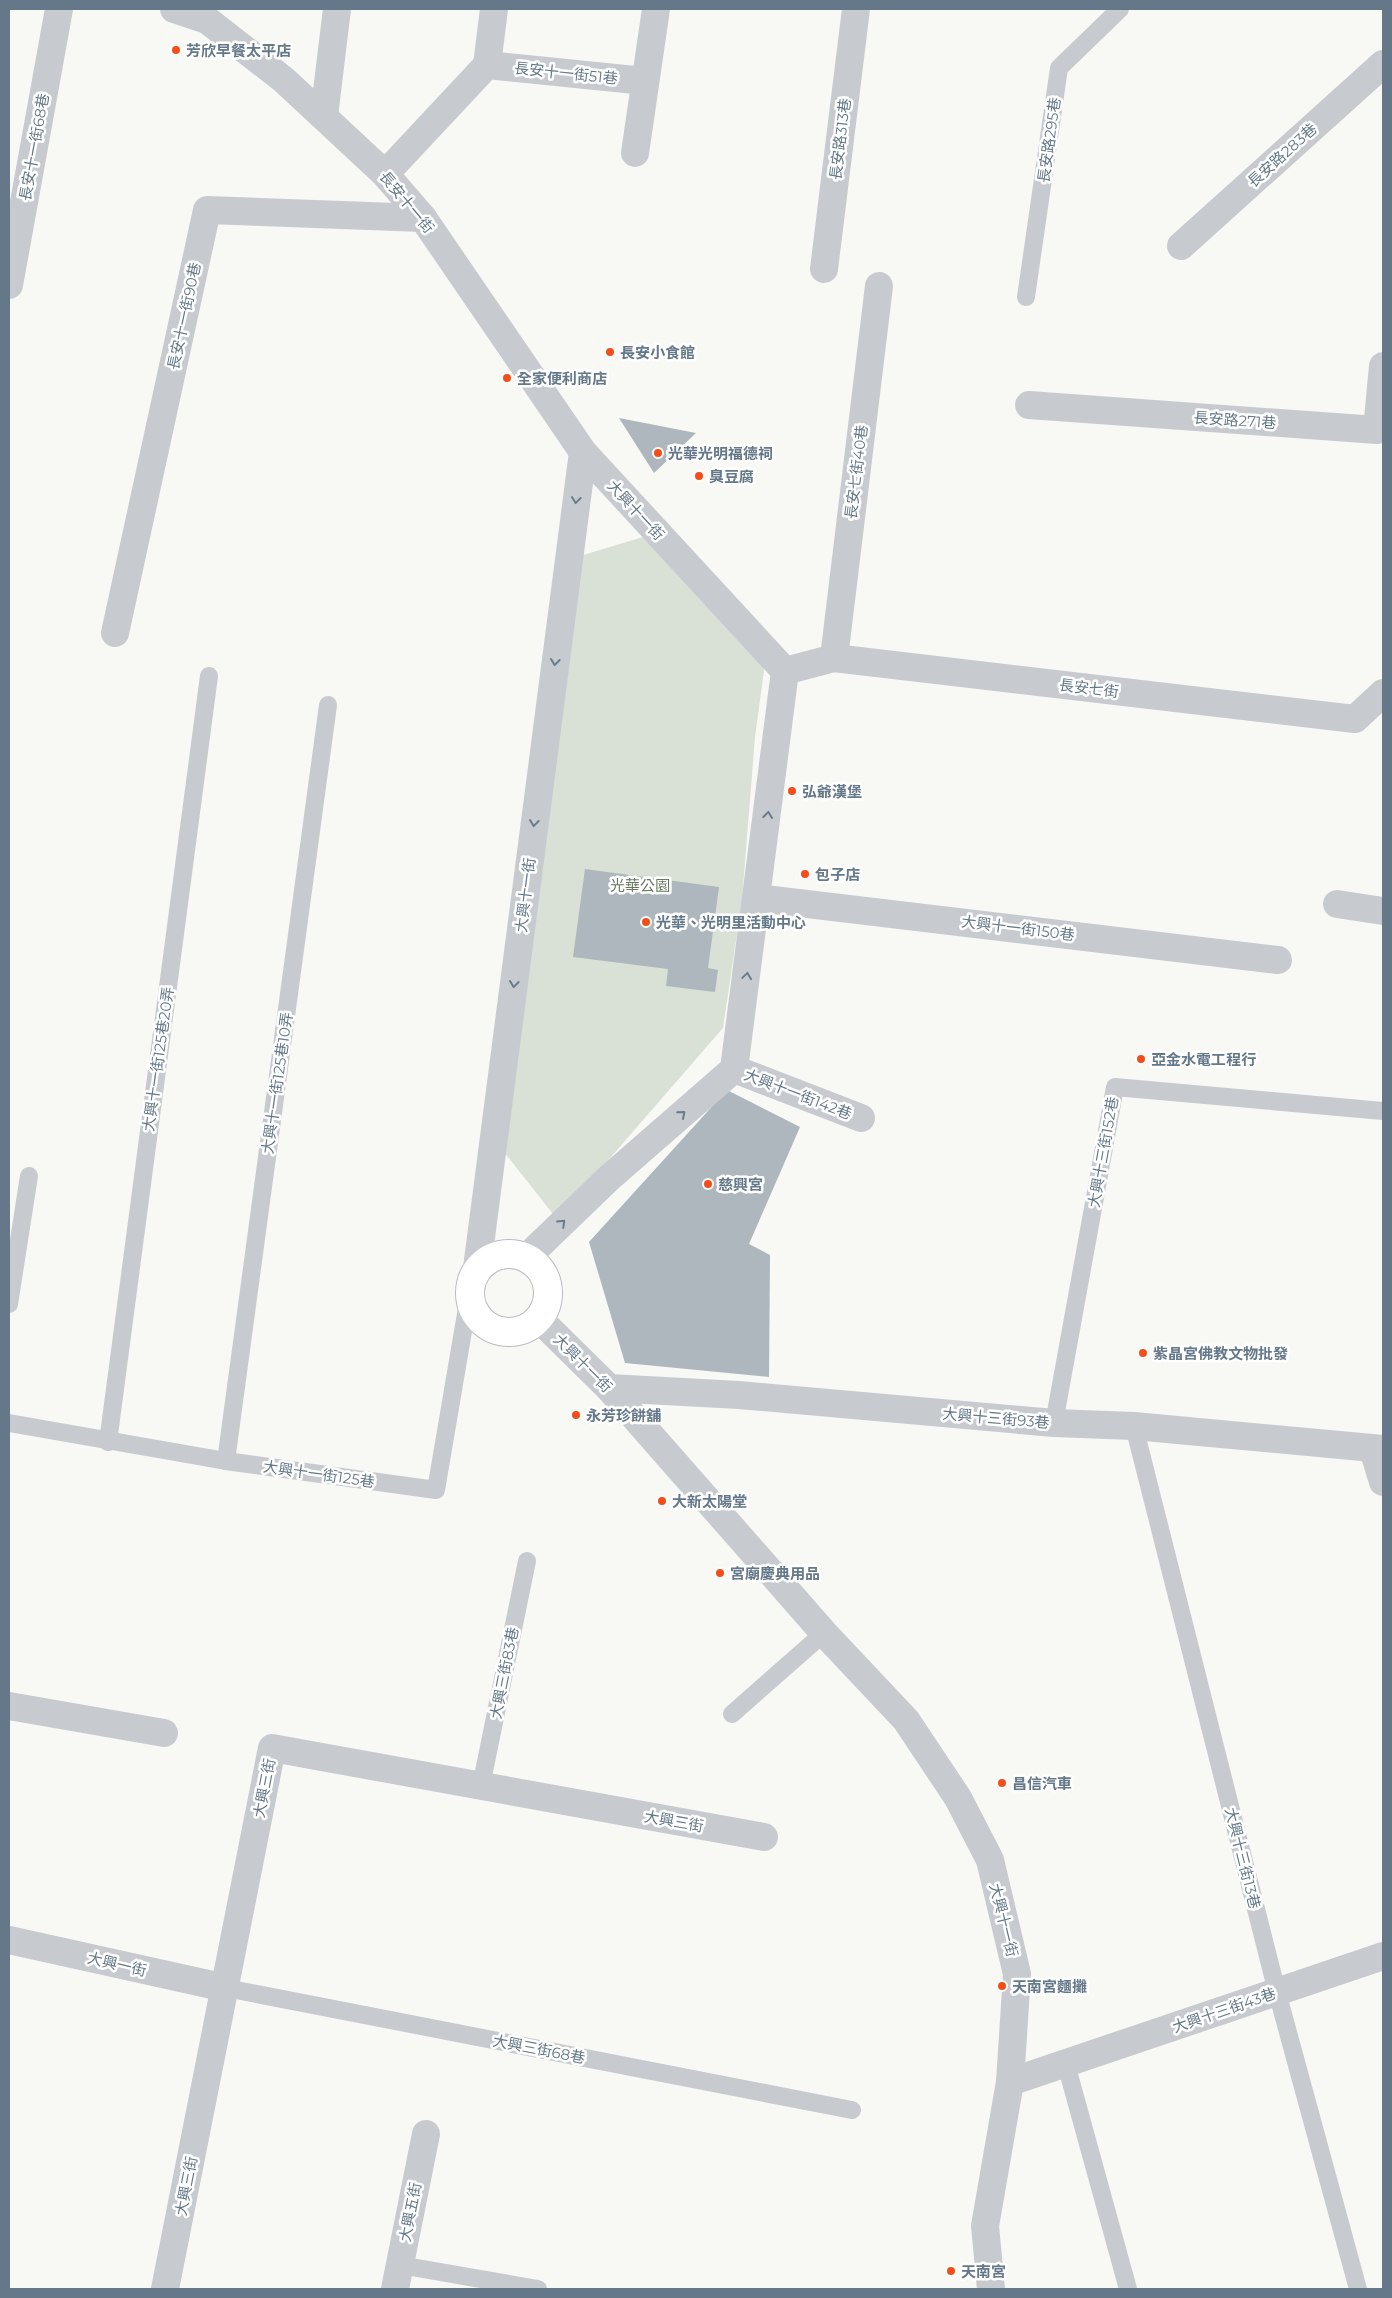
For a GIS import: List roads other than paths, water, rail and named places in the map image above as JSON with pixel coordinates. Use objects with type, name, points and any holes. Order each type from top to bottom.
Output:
[{"type":"street","name":"長安十一街68巷","points":[[9,285],[59,9]]},
{"type":"street","name":"長安十一街","points":[[174,9],[207,15],[284,80],[385,174],[423,218],[583,452]]},
{"type":"street","points":[[324,116],[337,9]]},
{"type":"street","points":[[385,174],[487,65],[494,9]]},
{"type":"street","points":[[635,153],[656,9]]},
{"type":"street","name":"長安路313巷","points":[[824,269],[856,9]]},
{"type":"street","name":"長安路283巷","points":[[1181,246],[1383,64]]},
{"type":"street","name":"長安十一街51巷","points":[[487,65],[646,81]]},
{"type":"street","name":"長安十一街90巷","points":[[115,633],[207,210],[423,218]]},
{"type":"street","name":"長安七街40巷","points":[[834,658],[879,286]]},
{"type":"street","name":"長安路271巷","points":[[1029,405],[1377,430],[1383,366]]},
{"type":"street","name":"大興十一街","points":[[583,452],[785,670]]},
{"type":"street","name":"大興十一街","points":[[477,1268],[583,452]]},
{"type":"street","name":"長安七街","points":[[785,670],[834,658],[1355,719],[1383,693]]},
{"type":"street","points":[[527,1257],[608,1178],[734,1069],[785,670]]},
{"type":"street","name":"大興十一街150巷","points":[[757,898],[1278,960]]},
{"type":"street","points":[[1337,904],[1383,911]]},
{"type":"street","name":"大興十一街142巷","points":[[734,1069],[861,1118]]},
{"type":"street","points":[[502,1253],[513,1253],[527,1257],[540,1267],[549,1289],[547,1307],[540,1319],[530,1327],[517,1332],[503,1332],[488,1326],[476,1315],[469,1296],[477,1268],[491,1257],[502,1253]]},
{"type":"street","name":"大興十一街","points":[[540,1319],[609,1388],[824,1633],[906,1720],[958,1798],[990,1860],[1017,1974],[1010,2082],[985,2226],[991,2289]]},
{"type":"street","name":"大興十三街93巷","points":[[609,1388],[739,1395],[1054,1424],[1134,1426],[1378,1449]]},
{"type":"street","points":[[1378,1449],[1383,1482]]},
{"type":"street","points":[[9,1706],[164,1733]]},
{"type":"street","name":"大興三街","points":[[165,2289],[272,1748],[764,1837]]},
{"type":"street","name":"大興一街","points":[[9,1940],[226,1988]]},
{"type":"street","name":"大興十三街43巷","points":[[1010,2082],[1383,1956]]},
{"type":"street","name":"大興五街","points":[[397,2277],[426,2134]]},
{"type":"lane","name":"長安路295巷","points":[[1026,297],[1059,68],[1120,9]]},
{"type":"lane","name":"大興十一街125巷20弄","points":[[108,1442],[208,676]]},
{"type":"lane","name":"大興十一街125巷10弄","points":[[226,1461],[328,705]]},
{"type":"lane","name":"大興十三街152巷","points":[[1054,1424],[1115,1087],[1383,1111]]},
{"type":"lane","points":[[9,1304],[29,1176]]},
{"type":"lane","name":"大興十一街125巷","points":[[9,1423],[108,1442],[226,1461],[436,1490],[469,1296]]},
{"type":"lane","name":"大興十三街13巷","points":[[1134,1426],[1276,1992],[1358,2289]]},
{"type":"lane","name":"大興三街83巷","points":[[482,1786],[527,1560]]},
{"type":"lane","points":[[732,1714],[824,1633]]},
{"type":"lane","name":"大興三街68巷","points":[[226,1988],[852,2110]]},
{"type":"lane","points":[[1066,2064],[1128,2289]]},
{"type":"lane","points":[[397,2277],[538,2289]]},
{"type":"place","name":"芳欣早餐太平店","points":[[176,50]]},
{"type":"place","name":"長安小食館","points":[[610,352]]},
{"type":"place","name":"全家便利商店","points":[[507,378]]},
{"type":"place","name":"光華光明福德祠","points":[[658,453]]},
{"type":"place","name":"臭豆腐","points":[[699,476]]},
{"type":"place","name":"弘爺漢堡","points":[[792,791]]},
{"type":"place","name":"包子店","points":[[805,874]]},
{"type":"place","name":"光華、光明里活動中心","points":[[646,922]]},
{"type":"place","name":"亞金水電工程行","points":[[1141,1059]]},
{"type":"place","name":"慈興宮","points":[[708,1184]]},
{"type":"place","name":"紫晶宮佛教文物批發","points":[[1143,1353]]},
{"type":"place","name":"永芳珍餅舖","points":[[576,1415]]},
{"type":"place","name":"大新太陽堂","points":[[662,1501]]},
{"type":"place","name":"宮廟慶典用品","points":[[720,1573]]},
{"type":"place","name":"昌信汽車","points":[[1002,1783]]},
{"type":"place","name":"天南宮麵攤","points":[[1002,1986]]},
{"type":"place","name":"天南宮","points":[[951,2271]]},
{"type":"park label","name":"光華公園","points":[[640,885]]}]
